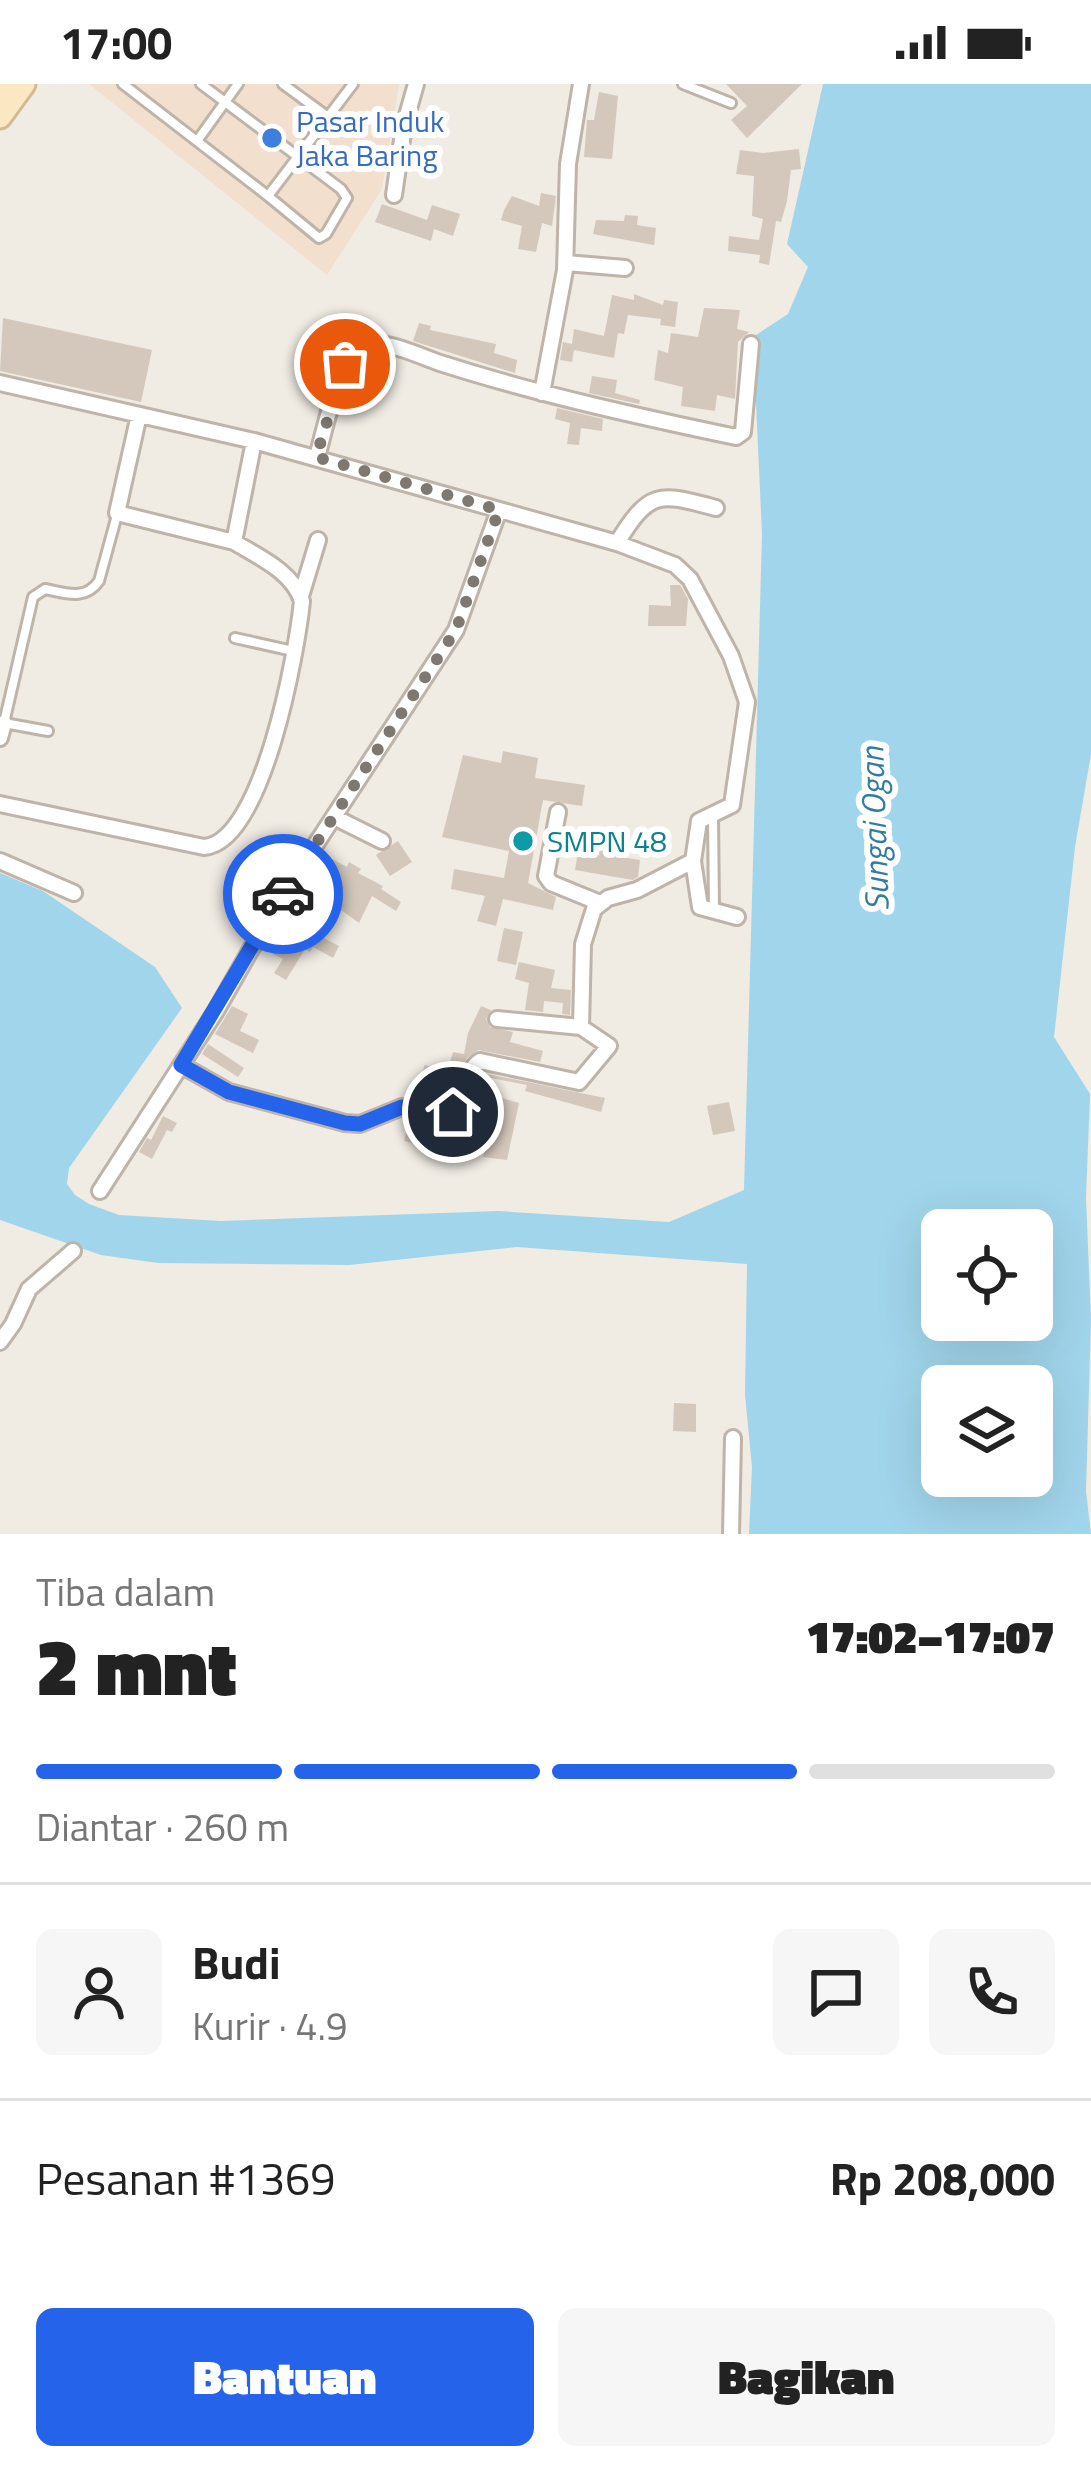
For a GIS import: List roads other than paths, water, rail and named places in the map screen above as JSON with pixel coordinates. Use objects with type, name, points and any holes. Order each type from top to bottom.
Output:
[{"type":"street","points":[[0,117],[25,84]]},
{"type":"street","points":[[394,195],[404,126],[416,84]]},
{"type":"street","points":[[542,393],[566,262],[568,164],[581,84]]},
{"type":"street","points":[[566,262],[625,268]]},
{"type":"street","points":[[316,457],[345,364],[362,346],[391,347],[542,393],[736,437],[743,432],[752,344]]},
{"type":"street","points":[[0,382],[316,457],[617,543],[665,560],[683,572],[698,592],[743,684],[745,724],[734,801],[697,825],[694,862],[700,907],[737,917]]},
{"type":"street","points":[[140,415],[117,513],[234,542],[275,568],[301,596]]},
{"type":"street","points":[[234,542],[254,441]]},
{"type":"street","points":[[617,543],[639,510],[660,497],[716,508]]},
{"type":"street","points":[[100,1191],[276,904],[456,630],[499,510]]},
{"type":"street","points":[[0,804],[170,842],[219,845],[244,816],[260,778],[295,651],[301,596],[318,540]]},
{"type":"street","points":[[559,812],[546,877],[600,903]]},
{"type":"street","points":[[334,817],[382,841]]},
{"type":"street","points":[[0,861],[74,893]]},
{"type":"street","points":[[581,1027],[584,944],[590,917],[600,903],[694,862]]},
{"type":"street","points":[[181,1065],[229,1092],[354,1124],[402,1107],[456,1110],[471,1068],[480,1061],[579,1082],[609,1046],[581,1027],[497,1019]]},
{"type":"street","points":[[0,1342],[29,1289],[73,1251]]},
{"type":"street","points":[[731,1534],[733,1438]]},
{"type":"lane","points":[[122,84],[313,235],[326,234],[346,196],[201,84]]},
{"type":"lane","points":[[197,141],[238,84]]},
{"type":"lane","points":[[283,84],[328,117]]},
{"type":"lane","points":[[268,196],[353,84]]},
{"type":"lane","points":[[683,84],[730,104]]},
{"type":"lane","points":[[49,731],[1,727],[33,597],[46,589],[76,595],[92,590],[117,513]]},
{"type":"lane","points":[[235,638],[295,651]]},
{"type":"lane","points":[[713,813],[714,911]]},
{"type":"water","name":"Sungai Ogan","points":[[823,84],[1091,84],[1091,754],[1075,847],[1054,1037],[1090,1094],[1086,1491],[1091,1534],[749,1534],[747,1264],[517,1247],[349,1265],[158,1263],[101,1255],[0,1220],[0,873],[43,891],[155,967],[182,1008],[69,1168],[67,1184],[89,1204],[119,1215],[221,1221],[498,1211],[669,1222],[744,1190],[762,534],[753,337],[788,314],[808,267],[787,244]]},
{"type":"place","name":"Pasar Induk Jaka Baring","points":[[272,138]]},
{"type":"place","name":"SMPN 48","points":[[523,841]]}]
